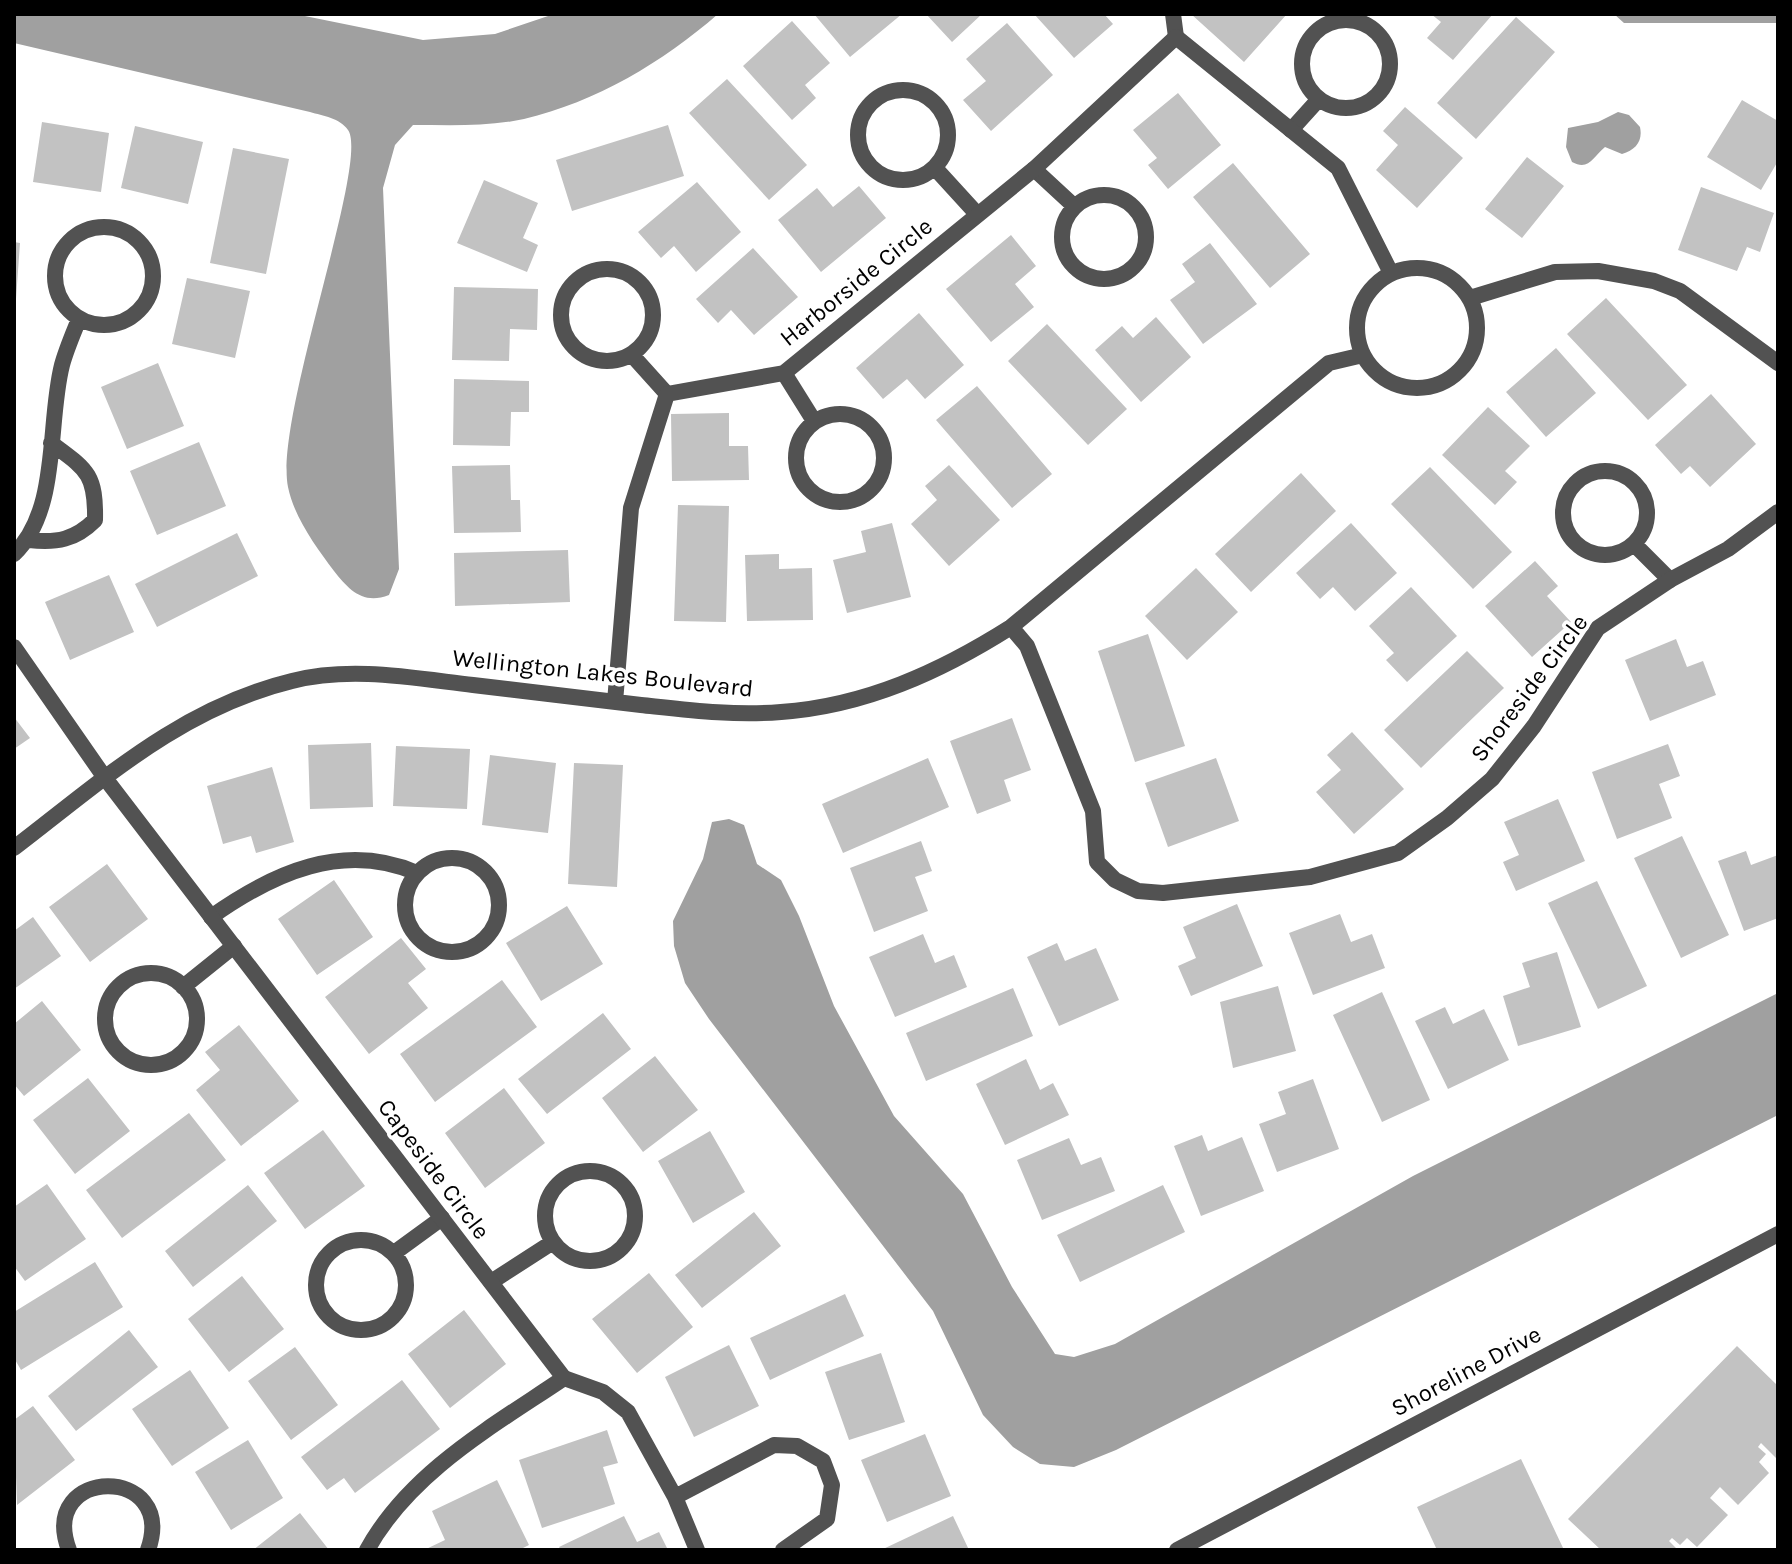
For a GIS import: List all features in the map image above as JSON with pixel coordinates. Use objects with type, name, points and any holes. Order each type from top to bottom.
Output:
[{"type":"street","points":[[1173,14],[1176,37],[1338,168],[1391,273]]},
{"type":"street","points":[[1342,20],[1371,27],[1389,50],[1391,64],[1382,91],[1359,107],[1345,109],[1319,99],[1303,74],[1307,45],[1328,24],[1342,20]]},
{"type":"street","name":"Harborside Circle","points":[[667,394],[784,373],[1034,169],[1176,37]]},
{"type":"street","points":[[887,92],[918,92],[942,111],[948,125],[948,141],[935,168],[908,180],[879,174],[868,165],[857,138],[858,123],[874,99],[887,92]]},
{"type":"street","points":[[1291,130],[1319,99]]},
{"type":"street","points":[[935,168],[977,214]]},
{"type":"street","points":[[1034,169],[1074,206]]},
{"type":"street","points":[[1115,196],[1139,212],[1146,241],[1134,267],[1111,279],[1097,279],[1073,267],[1061,243],[1066,217],[1074,206],[1086,197],[1115,196]]},
{"type":"street","points":[[119,229],[133,236],[145,248],[152,263],[154,279],[150,295],[134,314],[112,325],[79,319],[58,295],[56,264],[63,249],[87,230],[119,229]]},
{"type":"street","points":[[1408,267],[1426,268],[1459,283],[1470,298],[1478,335],[1472,353],[1446,381],[1409,388],[1382,376],[1363,355],[1357,337],[1357,318],[1363,300],[1391,273],[1408,267]]},
{"type":"street","points":[[602,268],[632,275],[643,286],[654,315],[651,330],[631,354],[602,361],[574,348],[560,322],[560,307],[574,281],[602,268]]},
{"type":"street","points":[[1470,298],[1555,272],[1598,271],[1654,281],[1680,291],[1778,361]]},
{"type":"street","points":[[14,554],[29,540],[40,515],[62,365],[79,319]]},
{"type":"street","points":[[615,702],[631,508],[667,394],[631,354]]},
{"type":"street","name":"Wellington Lakes Boulevard","points":[[14,848],[105,778],[193,717],[243,694],[296,680],[378,674],[718,713],[781,712],[843,703],[902,685],[960,660],[1011,627],[1329,363],[1363,355]]},
{"type":"street","points":[[784,373],[814,421]]},
{"type":"street","points":[[842,413],[869,425],[879,436],[884,465],[879,478],[858,498],[829,501],[805,485],[798,473],[797,444],[814,421],[842,413]]},
{"type":"street","points":[[29,540],[55,543],[81,534],[95,520],[96,498],[88,471],[51,443]]},
{"type":"street","points":[[1610,471],[1634,483],[1647,506],[1647,520],[1634,544],[1608,555],[1593,554],[1570,538],[1562,511],[1572,485],[1584,476],[1610,471]]},
{"type":"street","name":"Shoreside Circle","points":[[1011,627],[1027,646],[1093,811],[1097,862],[1115,880],[1138,891],[1163,893],[1310,877],[1398,853],[1447,818],[1492,779],[1534,726],[1598,628],[1670,580],[1728,549],[1778,512]]},
{"type":"street","points":[[1634,544],[1670,580]]},
{"type":"street","name":"Capeside Circle","points":[[14,647],[105,778],[564,1378]]},
{"type":"street","points":[[211,917],[251,888],[309,864],[352,858],[397,864],[417,873]]},
{"type":"street","points":[[445,858],[476,864],[496,886],[498,917],[492,931],[467,949],[452,952],[423,942],[413,930],[405,900],[417,873],[445,858]]},
{"type":"street","points":[[183,987],[234,946]]},
{"type":"street","points":[[144,974],[158,974],[183,987],[193,1000],[197,1016],[189,1046],[163,1064],[146,1065],[118,1052],[105,1026],[109,998],[118,986],[144,974]]},
{"type":"street","points":[[600,1172],[625,1188],[636,1215],[627,1242],[617,1252],[590,1261],[563,1252],[553,1242],[545,1212],[557,1185],[570,1175],[600,1172]]},
{"type":"street","points":[[394,1253],[442,1218]]},
{"type":"street","name":"Shoreline Drive","points":[[1177,1550],[1778,1234]]},
{"type":"street","points":[[368,1240],[394,1253],[407,1281],[399,1311],[388,1322],[359,1330],[344,1327],[331,1319],[316,1294],[320,1266],[328,1254],[340,1245],[368,1240]]},
{"type":"street","points":[[491,1282],[553,1242]]},
{"type":"street","points":[[367,1550],[376,1534],[442,1461],[564,1378],[603,1392],[628,1412],[675,1497],[697,1550]]},
{"type":"street","points":[[675,1497],[774,1445],[797,1446],[823,1461],[832,1485],[827,1519],[783,1550]]},
{"type":"street","points":[[69,1550],[64,1536],[70,1506],[94,1487],[109,1484],[125,1487],[147,1507],[153,1522],[148,1550]]},
{"type":"shaded area","points":[[14,14],[295,14],[423,40],[495,34],[554,14],[718,14],[651,64],[577,102],[510,122],[413,125],[395,145],[383,188],[399,569],[389,595],[372,598],[351,590],[334,571],[300,520],[288,487],[287,453],[295,406],[346,189],[351,151],[348,130],[336,120],[310,112],[14,43]]},
{"type":"shaded area","points":[[1614,14],[1778,14],[1778,23],[1624,23]]},
{"type":"shaded area","points":[[1618,112],[1629,115],[1640,127],[1639,141],[1635,147],[1622,154],[1605,147],[1587,164],[1572,162],[1566,147],[1568,128],[1598,122]]},
{"type":"shaded area","points":[[729,819],[744,825],[757,864],[781,880],[799,916],[834,1006],[894,1116],[963,1194],[1012,1287],[1055,1354],[1074,1357],[1115,1344],[1413,1176],[1778,993],[1778,1115],[1116,1450],[1074,1467],[1040,1464],[1013,1447],[983,1415],[933,1311],[709,1019],[685,983],[674,946],[673,921],[703,859],[712,822]]},
{"type":"building","points":[[814,14],[902,14],[850,57]]},
{"type":"building","points":[[926,14],[982,14],[952,42]]},
{"type":"building","points":[[1034,14],[1104,14],[1113,24],[1074,58]]},
{"type":"building","points":[[1191,14],[1287,14],[1244,62]]},
{"type":"building","points":[[1431,14],[1493,14],[1453,60],[1427,38],[1441,22]]},
{"type":"building","points":[[1516,17],[1555,52],[1476,139],[1437,103]]},
{"type":"building","points":[[792,21],[830,63],[805,85],[816,98],[792,120],[743,66]]},
{"type":"building","points":[[1007,23],[1053,75],[991,131],[963,100],[986,81],[966,59]]},
{"type":"building","points":[[727,79],[807,165],[769,200],[689,113]]},
{"type":"building","points":[[1178,93],[1221,145],[1168,189],[1148,165],[1157,158],[1133,130]]},
{"type":"building","points":[[1742,100],[1778,121],[1778,161],[1761,190],[1707,157]]},
{"type":"building","points":[[1405,107],[1463,158],[1417,208],[1376,170],[1398,145],[1383,131]]},
{"type":"building","points":[[42,122],[109,133],[101,192],[33,182]]},
{"type":"building","points":[[668,125],[684,176],[572,211],[556,160]]},
{"type":"building","points":[[135,126],[203,142],[188,204],[121,188]]},
{"type":"building","points":[[233,148],[289,159],[266,274],[210,263]]},
{"type":"building","points":[[1527,157],[1564,186],[1522,238],[1485,209]]},
{"type":"building","points":[[1233,163],[1310,254],[1270,288],[1193,197]]},
{"type":"building","points":[[484,180],[538,203],[523,238],[538,245],[527,272],[457,243]]},
{"type":"building","points":[[697,182],[741,232],[696,272],[674,246],[661,258],[638,232]]},
{"type":"building","points":[[859,186],[886,218],[821,272],[778,220],[817,188],[833,207]]},
{"type":"building","points":[[1701,187],[1774,213],[1760,252],[1747,247],[1737,271],[1678,250]]},
{"type":"building","points":[[1011,235],[1036,266],[1015,284],[1034,307],[991,342],[946,289]]},
{"type":"building","points":[[14,242],[20,243],[16,299],[14,299]]},
{"type":"building","points":[[1210,243],[1257,304],[1203,344],[1170,300],[1195,282],[1182,264]]},
{"type":"building","points":[[753,248],[798,297],[754,335],[731,310],[718,323],[696,299]]},
{"type":"building","points":[[187,278],[250,291],[235,358],[172,344]]},
{"type":"building","points":[[454,287],[538,289],[537,330],[510,329],[509,361],[452,360]]},
{"type":"building","points":[[1606,298],[1687,385],[1648,420],[1567,334]]},
{"type":"building","points":[[919,313],[964,365],[925,399],[907,379],[883,399],[856,368]]},
{"type":"building","points":[[1156,317],[1191,357],[1141,402],[1095,350],[1122,326],[1133,338]]},
{"type":"building","points":[[1047,324],[1127,409],[1088,445],[1008,361]]},
{"type":"building","points":[[1556,348],[1596,393],[1546,437],[1506,392]]},
{"type":"building","points":[[158,363],[184,426],[127,449],[101,387]]},
{"type":"building","points":[[454,379],[529,381],[529,412],[511,412],[510,446],[453,445]]},
{"type":"building","points":[[977,386],[1052,474],[1012,508],[936,420]]},
{"type":"building","points":[[1711,394],[1756,444],[1710,487],[1690,466],[1681,474],[1655,445]]},
{"type":"building","points":[[1488,407],[1530,446],[1505,471],[1517,482],[1495,505],[1442,455]]},
{"type":"building","points":[[729,413],[729,446],[748,446],[749,480],[672,481],[671,414]]},
{"type":"building","points":[[199,442],[226,506],[157,535],[130,471]]},
{"type":"building","points":[[510,465],[511,500],[520,500],[521,532],[454,533],[452,466]]},
{"type":"building","points":[[949,465],[1000,520],[949,566],[911,524],[937,500],[925,486]]},
{"type":"building","points":[[1430,467],[1512,552],[1473,589],[1391,504]]},
{"type":"building","points":[[1301,473],[1336,511],[1251,592],[1215,554]]},
{"type":"building","points":[[678,505],[729,506],[726,622],[674,621]]},
{"type":"building","points":[[892,523],[911,597],[847,613],[833,560],[866,552],[861,531]]},
{"type":"building","points":[[1351,523],[1397,573],[1355,611],[1333,587],[1320,599],[1296,573]]},
{"type":"building","points":[[237,533],[258,576],[157,627],[135,584]]},
{"type":"building","points":[[568,550],[570,602],[455,606],[454,553]]},
{"type":"building","points":[[779,554],[779,569],[812,568],[813,620],[747,621],[745,555]]},
{"type":"building","points":[[1535,561],[1558,586],[1547,596],[1571,622],[1532,657],[1485,606]]},
{"type":"building","points":[[1196,568],[1238,612],[1187,660],[1145,616]]},
{"type":"building","points":[[109,575],[134,632],[70,660],[45,602]]},
{"type":"building","points":[[1411,587],[1457,636],[1407,682],[1386,660],[1394,653],[1369,626]]},
{"type":"building","points":[[1148,634],[1185,746],[1135,762],[1098,651]]},
{"type":"building","points":[[1676,639],[1687,667],[1703,661],[1716,695],[1650,721],[1625,660]]},
{"type":"building","points":[[1467,651],[1504,688],[1421,768],[1384,730]]},
{"type":"building","points":[[14,717],[30,738],[14,749]]},
{"type":"building","points":[[1012,718],[1031,770],[1004,780],[1011,801],[977,814],[950,741]]},
{"type":"building","points":[[1352,732],[1404,789],[1354,834],[1316,792],[1341,770],[1327,755]]},
{"type":"building","points":[[371,743],[373,807],[310,809],[308,745]]},
{"type":"building","points":[[1668,744],[1680,776],[1659,784],[1672,818],[1617,839],[1592,772]]},
{"type":"building","points":[[396,746],[470,749],[467,809],[393,806]]},
{"type":"building","points":[[490,755],[556,763],[548,833],[482,825]]},
{"type":"building","points":[[928,758],[949,807],[843,853],[822,804]]},
{"type":"building","points":[[1216,758],[1239,821],[1168,847],[1145,783]]},
{"type":"building","points":[[574,763],[623,765],[617,887],[568,884]]},
{"type":"building","points":[[272,767],[294,842],[256,853],[251,836],[223,844],[207,786]]},
{"type":"building","points":[[1558,799],[1585,861],[1516,891],[1503,862],[1519,855],[1504,822]]},
{"type":"building","points":[[1682,836],[1729,935],[1681,958],[1634,858]]},
{"type":"building","points":[[921,841],[932,871],[915,877],[928,911],[874,932],[850,868]]},
{"type":"building","points":[[1746,851],[1751,865],[1778,855],[1778,918],[1744,931],[1718,861]]},
{"type":"building","points":[[107,864],[148,919],[90,962],[49,907]]},
{"type":"building","points":[[334,880],[373,937],[317,975],[278,919]]},
{"type":"building","points":[[1597,881],[1647,986],[1598,1009],[1548,903]]},
{"type":"building","points":[[1237,904],[1263,966],[1191,996],[1178,966],[1196,958],[1183,927]]},
{"type":"building","points":[[567,906],[603,964],[541,1001],[506,943]]},
{"type":"building","points":[[1340,914],[1351,942],[1372,934],[1385,968],[1313,995],[1289,933]]},
{"type":"building","points":[[33,917],[61,956],[14,989],[14,931]]},
{"type":"building","points":[[923,934],[935,963],[954,955],[967,987],[895,1017],[869,957]]},
{"type":"building","points":[[401,938],[426,969],[408,983],[428,1008],[369,1054],[325,997]]},
{"type":"building","points":[[1057,943],[1065,961],[1096,948],[1119,1000],[1059,1026],[1027,957]]},
{"type":"building","points":[[1557,952],[1581,1027],[1518,1046],[1503,996],[1530,987],[1522,963]]},
{"type":"building","points":[[502,980],[537,1027],[435,1102],[400,1054]]},
{"type":"building","points":[[1278,986],[1296,1051],[1233,1068],[1220,1002]]},
{"type":"building","points":[[1013,988],[1033,1036],[926,1081],[906,1033]]},
{"type":"building","points":[[1382,992],[1430,1100],[1382,1122],[1333,1015]]},
{"type":"building","points":[[42,1001],[81,1050],[24,1096],[14,1084],[14,1024]]},
{"type":"building","points":[[1445,1007],[1453,1024],[1484,1009],[1509,1060],[1448,1089],[1415,1021]]},
{"type":"building","points":[[603,1013],[631,1049],[547,1114],[518,1079]]},
{"type":"building","points":[[239,1025],[299,1101],[241,1146],[196,1090],[220,1070],[205,1052]]},
{"type":"building","points":[[655,1056],[698,1110],[643,1152],[602,1098]]},
{"type":"building","points":[[1026,1059],[1040,1090],[1053,1083],[1069,1115],[1005,1145],[976,1084]]},
{"type":"building","points":[[88,1078],[130,1131],[75,1174],[33,1120]]},
{"type":"building","points":[[1313,1079],[1339,1149],[1277,1172],[1259,1124],[1286,1114],[1278,1092]]},
{"type":"building","points":[[504,1088],[545,1143],[485,1188],[445,1133]]},
{"type":"building","points":[[189,1113],[226,1160],[122,1238],[86,1190]]},
{"type":"building","points":[[323,1130],[365,1186],[305,1229],[264,1173]]},
{"type":"building","points":[[710,1131],[745,1192],[693,1223],[658,1161]]},
{"type":"building","points":[[1202,1135],[1208,1151],[1242,1137],[1264,1191],[1201,1216],[1174,1146]]},
{"type":"building","points":[[1069,1138],[1081,1165],[1101,1157],[1115,1191],[1042,1220],[1017,1160]]},
{"type":"building","points":[[47,1184],[86,1239],[25,1281],[14,1266],[14,1207]]},
{"type":"building","points":[[248,1185],[277,1221],[193,1287],[165,1251]]},
{"type":"building","points":[[1163,1185],[1185,1232],[1080,1282],[1057,1235]]},
{"type":"building","points":[[754,1212],[781,1246],[702,1308],[675,1275]]},
{"type":"building","points":[[95,1262],[123,1307],[21,1370],[14,1358],[14,1312]]},
{"type":"building","points":[[649,1273],[693,1327],[637,1373],[592,1319]]},
{"type":"building","points":[[242,1276],[284,1329],[229,1372],[188,1319]]},
{"type":"building","points":[[845,1294],[864,1336],[770,1380],[750,1338]]},
{"type":"building","points":[[464,1310],[506,1364],[450,1408],[408,1354]]},
{"type":"building","points":[[129,1330],[158,1367],[76,1431],[48,1396]]},
{"type":"building","points":[[729,1345],[759,1406],[694,1437],[665,1377]]},
{"type":"building","points":[[1737,1346],[1778,1386],[1778,1460],[1761,1443],[1758,1447],[1766,1454],[1759,1462],[1769,1473],[1738,1505],[1720,1487],[1710,1498],[1728,1515],[1697,1547],[1687,1538],[1680,1545],[1672,1538],[1669,1541],[1678,1550],[1601,1550],[1568,1519]]},
{"type":"building","points":[[295,1347],[338,1405],[291,1440],[248,1381]]},
{"type":"building","points":[[881,1353],[905,1422],[849,1440],[825,1372]]},
{"type":"building","points":[[190,1370],[229,1428],[172,1466],[132,1409]]},
{"type":"building","points":[[402,1380],[440,1429],[355,1493],[344,1478],[327,1490],[301,1457]]},
{"type":"building","points":[[33,1406],[75,1460],[17,1505],[14,1420]]},
{"type":"building","points":[[607,1430],[618,1463],[603,1467],[615,1504],[542,1528],[519,1460]]},
{"type":"building","points":[[925,1434],[951,1496],[887,1522],[861,1460]]},
{"type":"building","points":[[248,1440],[283,1498],[231,1530],[195,1472]]},
{"type":"building","points":[[1521,1459],[1564,1550],[1437,1550],[1417,1507]]},
{"type":"building","points":[[497,1480],[529,1545],[519,1550],[424,1550],[445,1540],[432,1511]]},
{"type":"building","points":[[300,1513],[329,1550],[253,1550]]},
{"type":"building","points":[[624,1516],[637,1542],[659,1532],[668,1550],[561,1550],[559,1547]]},
{"type":"building","points":[[953,1516],[969,1550],[881,1550]]}]
